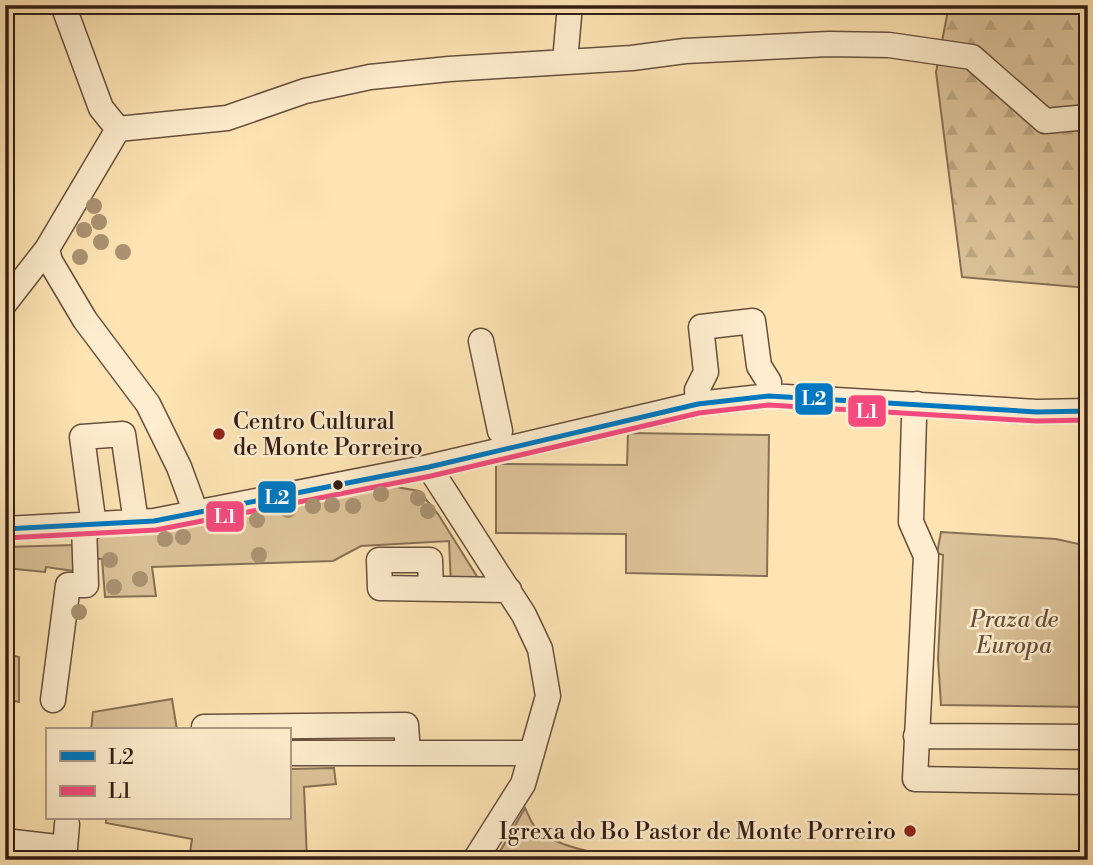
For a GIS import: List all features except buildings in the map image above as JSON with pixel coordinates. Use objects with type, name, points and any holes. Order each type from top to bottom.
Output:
[{"type":"street","points":[[63,5],[101,108],[118,129]]},
{"type":"street","points":[[565,61],[570,5]]},
{"type":"street","points":[[118,129],[227,118],[305,91],[370,77],[632,58],[685,51],[829,44],[889,45],[972,57],[1045,121],[1088,117]]},
{"type":"street","points":[[5,303],[47,249],[118,129]]},
{"type":"street","points":[[47,249],[50,261],[85,320],[148,404],[179,467],[196,513]]},
{"type":"street","points":[[698,404],[696,390],[706,372],[701,327],[753,321],[758,366],[769,382],[769,396]]},
{"type":"street","points":[[481,341],[500,431]]},
{"type":"street","points":[[5,529],[89,526],[196,513],[429,467],[698,404],[769,396],[1037,412],[1088,411]]},
{"type":"street","points":[[917,404],[914,418],[911,522],[926,556],[915,779],[1088,782]]},
{"type":"street","points":[[53,700],[68,585],[86,585],[89,526],[82,437],[123,434],[136,522]]},
{"type":"street","points":[[429,467],[524,615],[540,649],[548,696],[523,784],[475,860]]},
{"type":"street","points":[[431,589],[509,590]]},
{"type":"street","points":[[204,728],[406,724],[408,753]]},
{"type":"street","points":[[916,736],[1088,737]]},
{"type":"street","points":[[290,753],[532,753]]},
{"type":"street","points":[[5,841],[65,848],[67,824]]},
{"type":"green space","points":[[949,5],[1088,5],[1088,288],[962,277],[936,72]]},
{"type":"green space","points":[[628,433],[769,435],[767,576],[626,573],[626,534],[496,533],[496,464],[627,465]]},
{"type":"green space","points":[[396,487],[419,491],[438,514],[483,586],[451,586],[449,541],[361,546],[333,561],[152,567],[156,596],[105,597],[102,559],[90,558],[90,531]]},
{"type":"green space","name":"Praza de Europa","points":[[941,532],[1056,539],[1088,546],[1088,707],[941,705],[938,659],[943,555],[937,553]]},
{"type":"green space","points":[[75,545],[74,571],[46,567],[45,572],[5,568],[5,547]]},
{"type":"green space","points":[[5,654],[19,657],[19,702],[5,699]]},
{"type":"green space","points":[[172,699],[177,728],[91,728],[93,712]]},
{"type":"green space","points":[[334,768],[336,784],[304,787],[307,860],[189,860],[192,839],[106,823],[106,820],[290,820],[290,769]]},
{"type":"green space","points":[[525,808],[536,828],[555,841],[581,850],[632,860],[495,860]]},
{"type":"transit line","name":"L2","points":[[5,529],[154,521],[429,467],[698,404],[769,396],[1037,412],[1088,411]]},
{"type":"transit line","name":"L1","points":[[5,538],[156,530],[431,476],[699,413],[769,405],[1036,421],[1088,420]]},
{"type":"place","name":"Centro Cultural de Monte Porreiro","points":[[219,434]]},
{"type":"place","name":"Igrexa do Bo Pastor de Monte Porreiro","points":[[910,831]]}]
